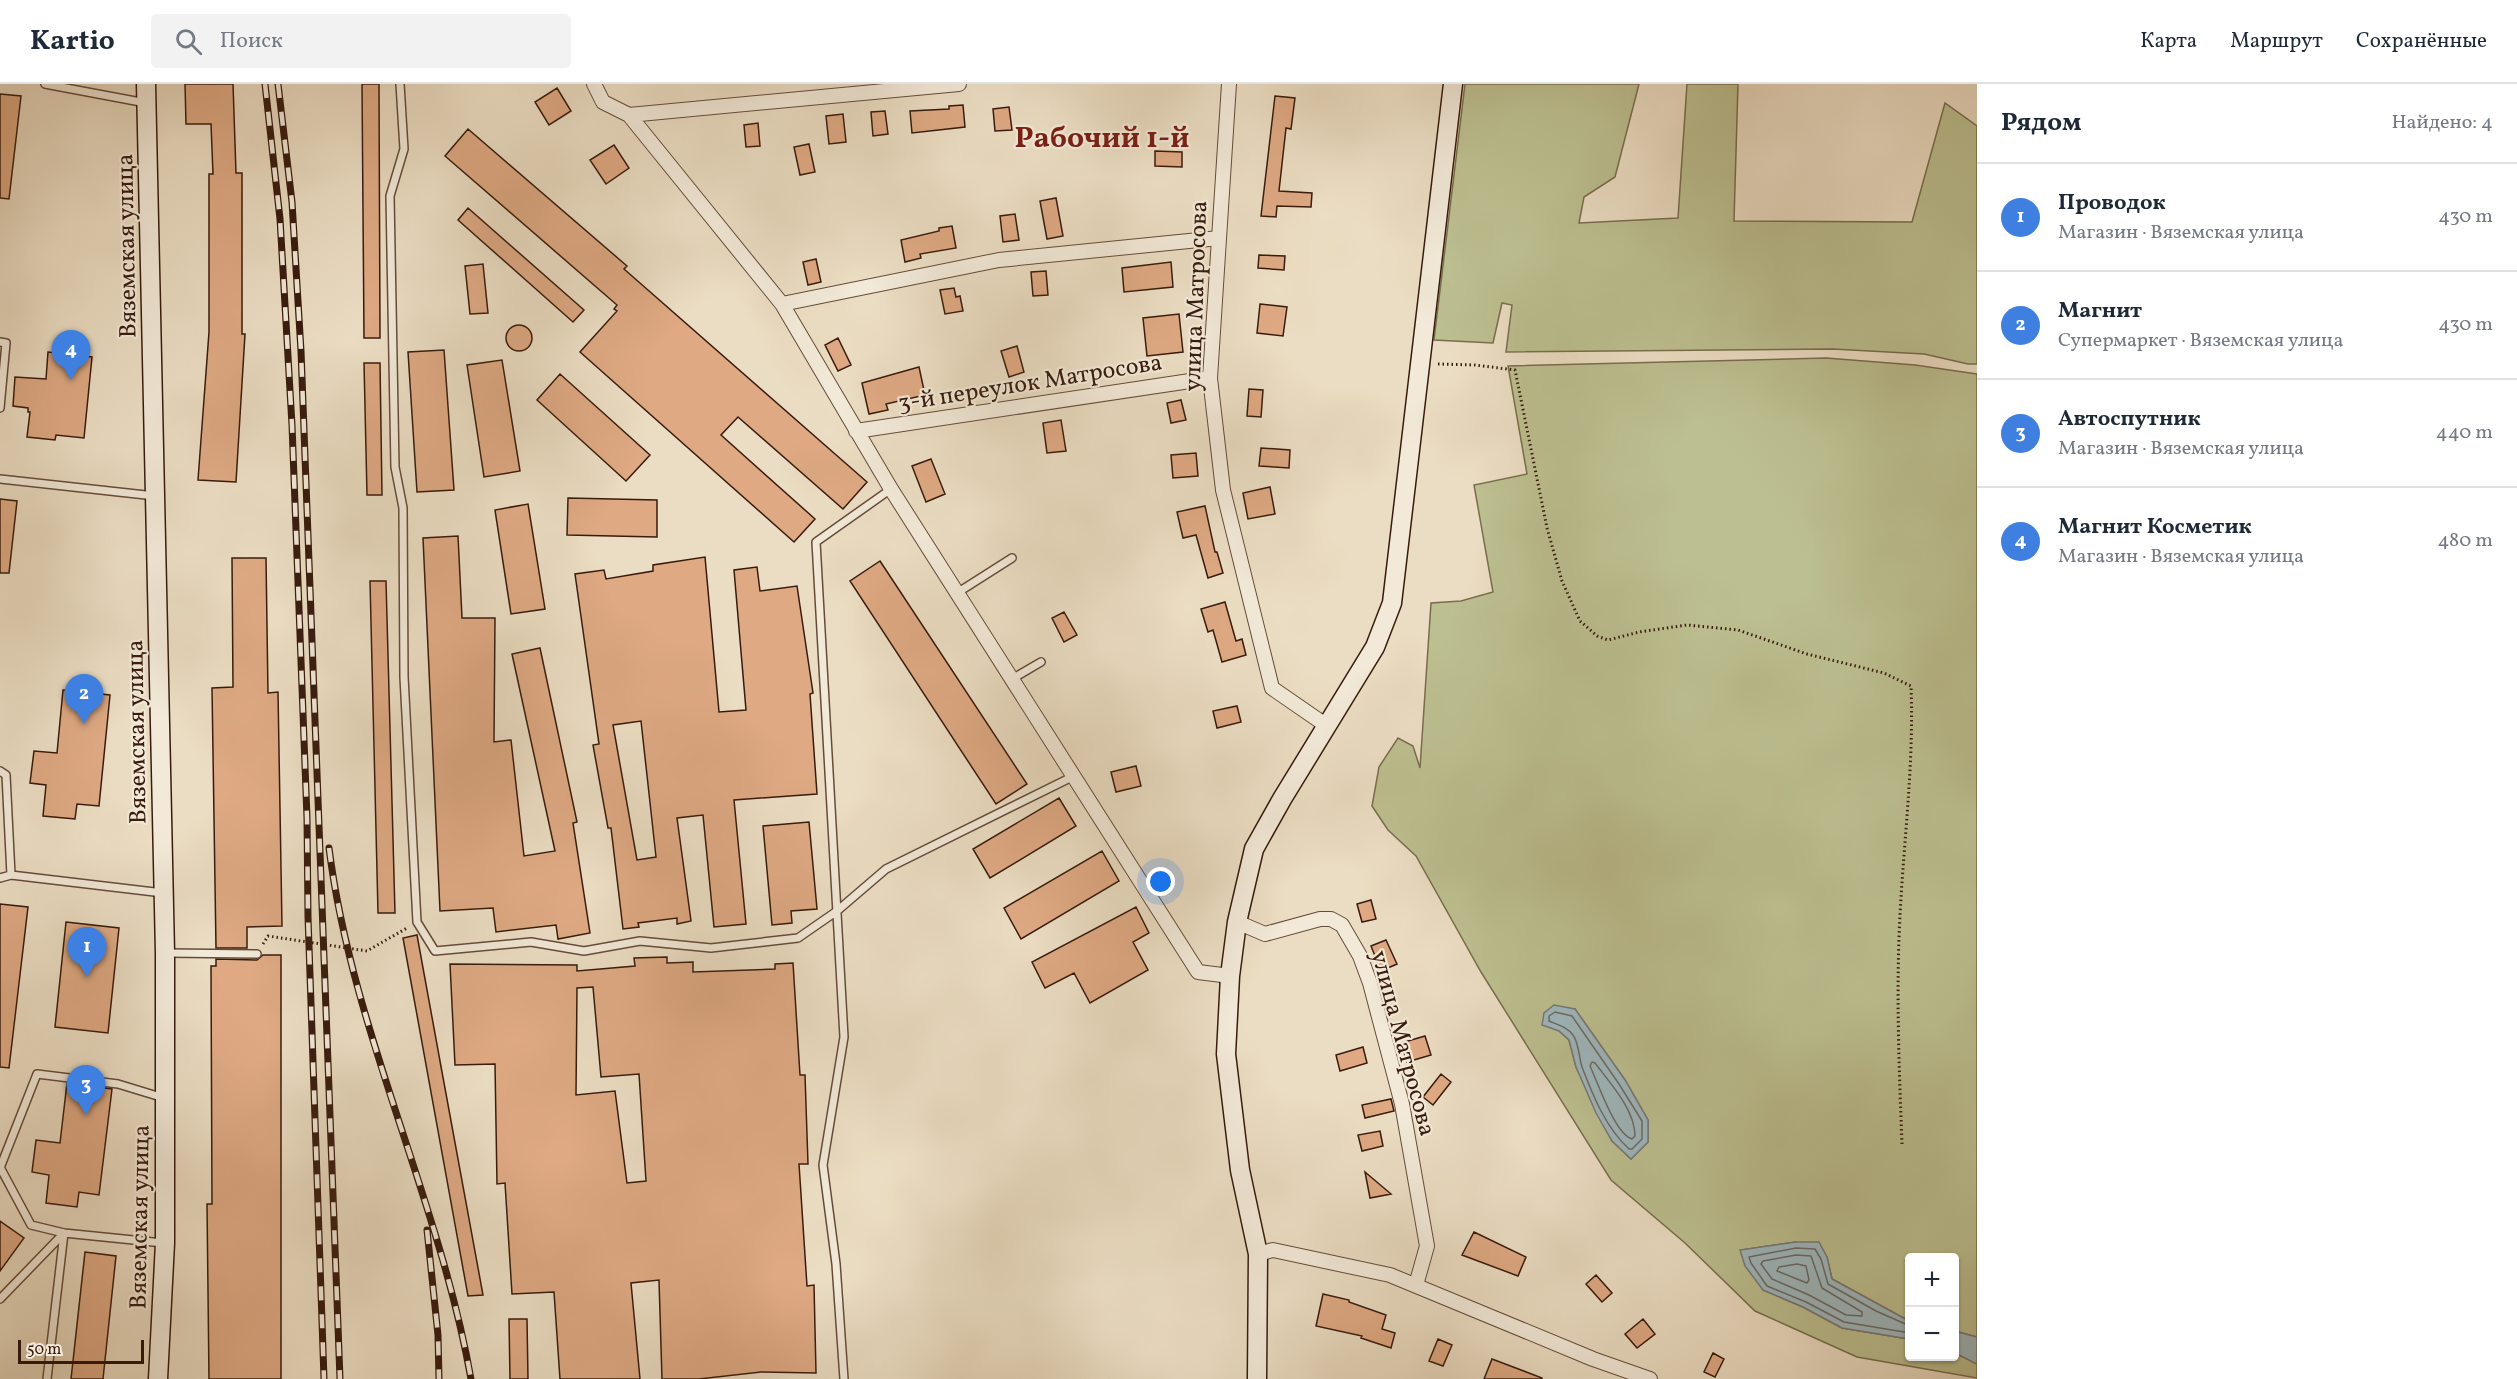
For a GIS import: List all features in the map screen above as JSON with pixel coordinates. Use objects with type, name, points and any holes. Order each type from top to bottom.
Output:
[{"type":"main road","name":"Вяземская улица","points":[[146,84],[165,953],[165,1243],[158,1379]]},
{"type":"main road","points":[[1257,1379],[1258,1254],[1240,1170],[1226,1054],[1230,976],[1237,922],[1254,849],[1282,799],[1376,648],[1392,603],[1453,84]]},
{"type":"street","points":[[594,84],[603,102],[629,115],[782,304],[891,489],[1198,972],[1230,976]]},
{"type":"street","points":[[629,115],[959,84]]},
{"type":"street","name":"улица Матросова","points":[[1228,84],[1210,378],[1223,490],[1272,688],[1328,726]]},
{"type":"street","points":[[782,304],[999,260],[1219,238]]},
{"type":"street","name":"3-й переулок Матросова","points":[[856,431],[1210,378]]},
{"type":"street","name":"улица Матросова","points":[[1237,922],[1265,934],[1320,919],[1331,919],[1342,925],[1360,956],[1370,983],[1402,1104],[1427,1246],[1416,1286]]},
{"type":"street","points":[[1258,1254],[1273,1250],[1390,1275],[1593,1359],[1650,1379]]},
{"type":"lane","points":[[45,84],[147,104]]},
{"type":"lane","points":[[400,84],[404,149],[390,196],[394,467],[403,508],[404,677],[417,922],[435,951],[531,942],[584,951],[640,941],[711,948],[798,938],[837,911],[886,869],[1074,776]]},
{"type":"lane","points":[[0,342],[6,343],[0,408]]},
{"type":"lane","points":[[0,479],[155,496]]},
{"type":"lane","points":[[844,1379],[836,1264],[823,1165],[844,1037],[816,542],[891,489]]},
{"type":"lane","points":[[957,593],[1012,558]]},
{"type":"lane","points":[[1012,680],[1041,662]]},
{"type":"lane","points":[[0,771],[6,775],[11,875]]},
{"type":"lane","points":[[0,878],[11,875],[164,893]]},
{"type":"lane","points":[[165,953],[257,954]]},
{"type":"lane","points":[[165,1243],[64,1233],[31,1225],[0,1168],[37,1074],[118,1084],[166,1099]]},
{"type":"lane","points":[[0,1299],[3,1290],[64,1233]]},
{"type":"lane","points":[[47,1379],[64,1233]]},
{"type":"path","points":[[1421,363],[1475,364],[1515,370],[1547,528],[1562,581],[1580,621],[1597,636],[1608,640],[1640,632],[1687,625],[1738,630],[1808,654],[1884,673],[1911,686],[1911,786],[1899,936],[1899,1066],[1902,1143]]},
{"type":"path","points":[[257,954],[268,936],[367,951],[417,922]]},
{"type":"green space","points":[[1465,84],[1639,84],[1615,177],[1584,197],[1579,223],[1678,218],[1687,84],[1738,84],[1734,221],[1912,222],[1945,103],[1977,126],[1977,364],[1924,354],[1833,349],[1506,352],[1512,305],[1502,303],[1493,343],[1434,340]]},
{"type":"green space","points":[[1826,358],[1915,365],[1977,374],[1977,1337],[1959,1332],[1959,1253],[1905,1253],[1905,1319],[1832,1279],[1827,1257],[1796,1242],[1741,1250],[1763,1290],[1803,1307],[1842,1328],[1905,1338],[1905,1361],[1959,1361],[1959,1355],[1977,1364],[1977,1378],[1857,1357],[1755,1311],[1685,1243],[1611,1180],[1481,972],[1416,856],[1388,830],[1372,806],[1379,767],[1398,738],[1413,746],[1420,768],[1431,603],[1461,601],[1493,592],[1474,485],[1527,474],[1508,366]],"holes":[[[1575,1009],[1625,1080],[1648,1120],[1648,1142],[1631,1159],[1612,1141],[1576,1067],[1569,1040],[1559,1031]]]},
{"type":"water","points":[[1554,1005],[1575,1009],[1625,1080],[1648,1120],[1648,1142],[1631,1159],[1612,1141],[1596,1113],[1576,1067],[1569,1040],[1559,1031],[1542,1025],[1544,1013]]},
{"type":"water","points":[[1796,1242],[1819,1242],[1827,1257],[1832,1279],[1905,1319],[1905,1338],[1842,1328],[1803,1307],[1763,1290],[1745,1266],[1740,1250]]},
{"type":"water","points":[[1959,1332],[1977,1337],[1977,1364],[1959,1355]]},
{"type":"building","points":[[185,84],[233,84],[236,173],[242,173],[242,334],[245,334],[236,482],[198,480],[209,332],[209,174],[213,174],[211,124],[186,124]]},
{"type":"building","points":[[362,84],[379,84],[380,338],[364,338]]},
{"type":"building","points":[[557,88],[571,111],[549,125],[535,102]]},
{"type":"building","points":[[0,94],[21,96],[9,199],[0,198]]},
{"type":"building","points":[[1275,96],[1295,98],[1291,129],[1286,128],[1279,191],[1312,193],[1311,207],[1277,206],[1276,217],[1261,216]]},
{"type":"building","points":[[963,105],[965,127],[912,133],[910,111],[949,109],[949,106]]},
{"type":"building","points":[[1009,107],[1012,130],[995,131],[993,109]]},
{"type":"building","points":[[885,111],[888,134],[873,136],[871,112]]},
{"type":"building","points":[[843,114],[846,142],[829,144],[826,116]]},
{"type":"building","points":[[758,123],[760,146],[746,147],[744,125]]},
{"type":"building","points":[[468,129],[627,266],[624,269],[867,482],[843,509],[738,417],[721,435],[815,519],[794,542],[580,352],[617,311],[614,309],[617,305],[445,156]]},
{"type":"building","points":[[809,144],[815,172],[800,175],[794,147]]},
{"type":"building","points":[[614,145],[629,168],[606,184],[590,160]]},
{"type":"building","points":[[1155,151],[1182,152],[1182,167],[1155,166]]},
{"type":"building","points":[[1056,198],[1063,236],[1047,239],[1040,201]]},
{"type":"building","points":[[468,208],[584,310],[573,322],[458,220]]},
{"type":"building","points":[[1015,214],[1019,240],[1003,242],[1000,216]]},
{"type":"building","points":[[952,226],[956,248],[920,254],[921,258],[905,262],[901,240]]},
{"type":"building","points":[[1259,255],[1285,256],[1284,270],[1258,268]]},
{"type":"building","points":[[816,259],[821,282],[808,285],[803,262]]},
{"type":"building","points":[[1171,262],[1173,287],[1124,292],[1122,268]]},
{"type":"building","points":[[483,264],[488,313],[470,314],[465,266]]},
{"type":"building","points":[[1046,271],[1048,295],[1033,296],[1031,272]]},
{"type":"building","points":[[954,288],[956,297],[960,296],[963,311],[945,314],[940,290]]},
{"type":"building","points":[[1260,304],[1287,307],[1283,336],[1257,333]]},
{"type":"building","points":[[1179,314],[1183,352],[1147,356],[1143,318]]},
{"type":"building","points":[[519,325],[528,329],[532,338],[528,347],[519,351],[510,347],[506,338],[510,329]]},
{"type":"building","points":[[838,338],[851,365],[838,371],[825,345]]},
{"type":"building","points":[[1017,346],[1024,372],[1009,377],[1001,351]]},
{"type":"building","points":[[444,350],[454,490],[417,492],[408,352]]},
{"type":"building","points":[[48,352],[92,357],[84,438],[56,435],[55,440],[27,437],[30,412],[28,408],[13,406],[15,377],[46,379]]},
{"type":"building","points":[[502,360],[520,471],[484,477],[467,365]]},
{"type":"building","points":[[364,363],[380,363],[382,495],[367,495]]},
{"type":"building","points":[[919,367],[925,395],[886,404],[888,410],[869,414],[862,383]]},
{"type":"building","points":[[560,374],[650,455],[626,481],[537,400]]},
{"type":"building","points":[[1249,389],[1263,390],[1261,417],[1247,416]]},
{"type":"building","points":[[1181,400],[1186,420],[1171,423],[1167,403]]},
{"type":"building","points":[[1061,420],[1066,451],[1047,453],[1043,423]]},
{"type":"building","points":[[1261,448],[1290,450],[1289,468],[1259,466]]},
{"type":"building","points":[[1196,453],[1198,476],[1173,478],[1171,455]]},
{"type":"building","points":[[931,459],[945,494],[926,502],[912,466]]},
{"type":"building","points":[[1270,487],[1275,514],[1248,519],[1243,493]]},
{"type":"building","points":[[568,498],[657,500],[657,537],[567,535]]},
{"type":"building","points":[[0,499],[17,501],[9,573],[0,573]]},
{"type":"building","points":[[528,504],[545,609],[511,614],[495,510]]},
{"type":"building","points":[[1205,506],[1215,552],[1217,552],[1223,573],[1208,578],[1196,535],[1183,538],[1177,512]]},
{"type":"building","points":[[458,536],[462,618],[495,618],[494,742],[511,740],[524,856],[555,851],[512,654],[540,648],[577,822],[573,823],[590,933],[558,939],[556,925],[496,932],[493,908],[440,911],[423,538]]},
{"type":"building","points":[[705,557],[719,712],[746,710],[734,570],[757,567],[760,591],[797,586],[813,693],[810,694],[817,794],[734,800],[746,924],[714,927],[703,815],[677,818],[691,921],[677,924],[677,918],[638,923],[639,927],[623,929],[611,828],[608,828],[593,745],[599,744],[575,574],[604,570],[606,579],[653,571],[653,565]],"holes":[[[641,721],[656,857],[637,860],[613,725]]]},
{"type":"building","points":[[232,558],[266,558],[268,693],[278,692],[282,926],[247,927],[247,948],[216,948],[212,688],[233,687]]},
{"type":"building","points":[[880,561],[1027,784],[996,804],[850,581]]},
{"type":"building","points":[[370,581],[386,581],[395,913],[378,913]]},
{"type":"building","points":[[1225,602],[1236,641],[1242,639],[1246,655],[1222,662],[1213,630],[1208,632],[1201,609]]},
{"type":"building","points":[[1064,612],[1077,635],[1064,642],[1052,618]]},
{"type":"building","points":[[63,690],[110,695],[99,806],[77,804],[75,819],[43,816],[46,785],[30,783],[34,751],[57,753]]},
{"type":"building","points":[[1237,706],[1241,722],[1217,728],[1213,711]]},
{"type":"building","points":[[1136,766],[1141,786],[1116,792],[1111,772]]},
{"type":"building","points":[[1059,798],[1076,826],[990,878],[973,849]]},
{"type":"building","points":[[809,822],[817,909],[791,911],[792,923],[772,925],[763,826]]},
{"type":"building","points":[[1102,851],[1119,881],[1021,939],[1004,908]]},
{"type":"building","points":[[1371,900],[1376,919],[1362,922],[1357,904]]},
{"type":"building","points":[[0,904],[28,907],[9,1068],[0,1067]]},
{"type":"building","points":[[1136,907],[1149,933],[1133,942],[1148,970],[1090,1003],[1074,973],[1045,988],[1032,962]]},
{"type":"building","points":[[66,922],[119,928],[108,1033],[55,1027]]},
{"type":"building","points":[[417,935],[483,1295],[468,1296],[403,938]]},
{"type":"building","points":[[1386,940],[1397,964],[1381,971],[1371,946]]},
{"type":"building","points":[[263,955],[281,955],[281,1379],[209,1379],[207,1204],[212,1204],[211,966],[216,966],[216,959],[257,960]]},
{"type":"building","points":[[667,957],[667,963],[693,962],[693,972],[775,969],[775,964],[793,963],[800,1075],[805,1075],[808,1164],[799,1164],[807,1286],[814,1285],[816,1373],[761,1372],[699,1379],[662,1379],[659,1280],[631,1283],[640,1379],[560,1379],[554,1292],[512,1294],[505,1183],[497,1184],[495,1064],[455,1065],[450,964],[577,965],[577,971],[635,966],[634,958]],"holes":[[[593,987],[601,1077],[639,1074],[646,1181],[627,1183],[615,1091],[576,1095],[577,988]]]},
{"type":"building","points":[[1425,1036],[1431,1055],[1407,1062],[1401,1043]]},
{"type":"building","points":[[1363,1047],[1367,1063],[1340,1071],[1336,1055]]},
{"type":"building","points":[[1441,1074],[1451,1082],[1433,1105],[1423,1097]]},
{"type":"building","points":[[67,1083],[112,1089],[99,1195],[79,1192],[77,1207],[46,1203],[49,1175],[32,1172],[36,1140],[60,1143]]},
{"type":"building","points":[[1391,1099],[1394,1111],[1365,1118],[1362,1105]]},
{"type":"building","points":[[1380,1131],[1383,1146],[1362,1151],[1358,1135]]},
{"type":"building","points":[[1365,1172],[1391,1194],[1370,1198]]},
{"type":"building","points":[[0,1221],[24,1238],[0,1271]]},
{"type":"building","points":[[1474,1232],[1526,1257],[1518,1276],[1462,1255]]},
{"type":"building","points":[[85,1252],[116,1256],[103,1379],[71,1379]]},
{"type":"building","points":[[1596,1275],[1612,1293],[1602,1302],[1586,1284]]},
{"type":"building","points":[[1323,1294],[1349,1300],[1349,1302],[1386,1315],[1382,1329],[1395,1333],[1391,1348],[1361,1338],[1362,1336],[1316,1326]]},
{"type":"building","points":[[509,1319],[527,1319],[528,1379],[510,1379]]},
{"type":"building","points":[[1643,1319],[1655,1334],[1637,1348],[1625,1334]]},
{"type":"building","points":[[1438,1339],[1452,1345],[1443,1366],[1429,1361]]},
{"type":"building","points":[[1713,1353],[1724,1359],[1715,1377],[1704,1372]]},
{"type":"building","points":[[1492,1359],[1542,1378],[1542,1379],[1484,1379]]},
{"type":"railway","points":[[265,84],[280,219],[292,425],[307,818],[308,917],[324,1379]]},
{"type":"railway","points":[[278,84],[292,202],[301,351],[340,1379]]},
{"type":"railway","points":[[329,848],[340,916],[356,983],[439,1245],[457,1312],[471,1379]]},
{"type":"railway","points":[[427,1230],[438,1335],[439,1379]]},
{"type":"place","name":"Магнит Косметик","points":[[71,380]]},
{"type":"place","name":"Магнит","points":[[84,724]]},
{"type":"place","name":"Проводок","points":[[87,977]]},
{"type":"place","name":"Автоспутник","points":[[86,1115]]},
{"type":"district","name":"Рабочий 1‑й","points":[[1102,137]]}]
